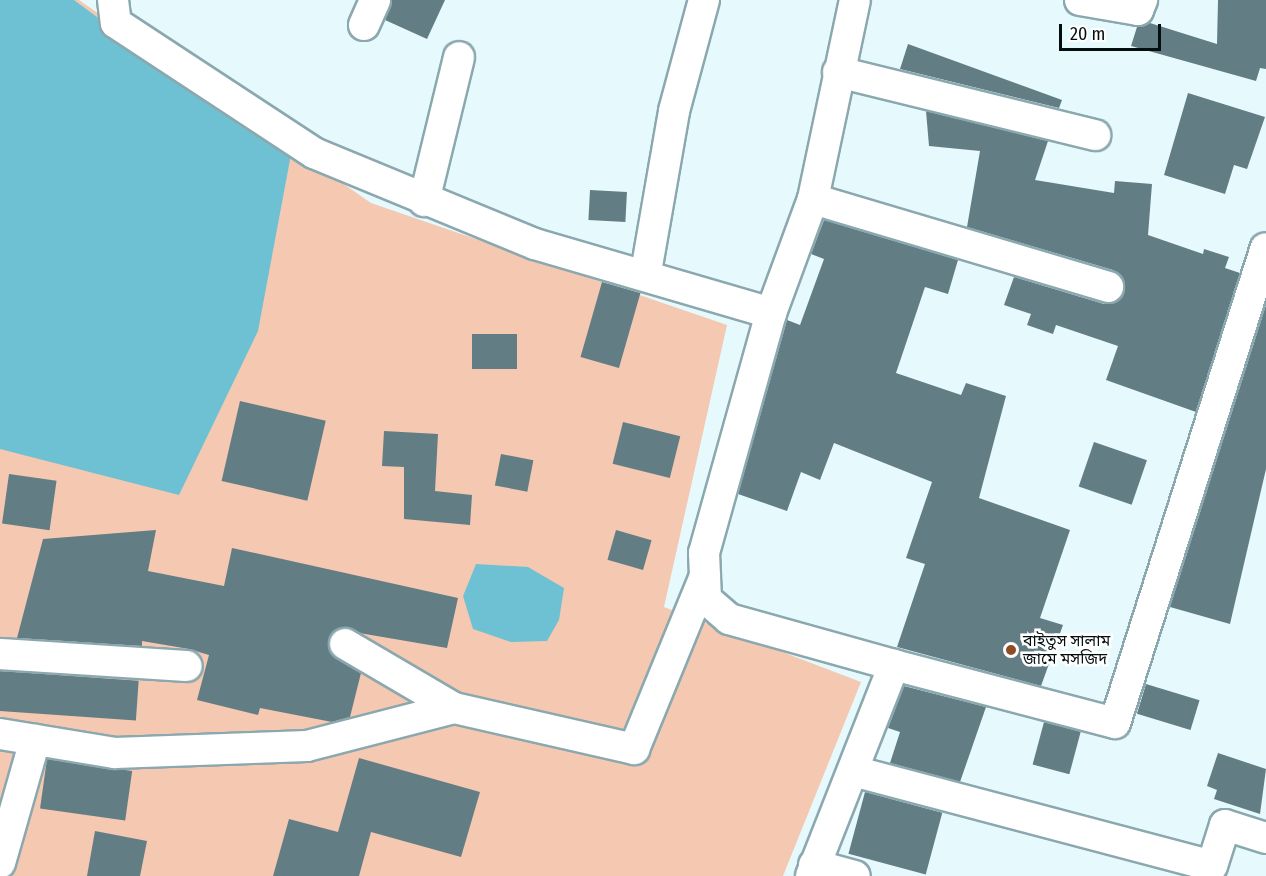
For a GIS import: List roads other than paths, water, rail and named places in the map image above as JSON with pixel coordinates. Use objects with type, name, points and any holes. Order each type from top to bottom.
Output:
[{"type":"street","points":[[112,0],[116,23],[314,153],[424,201],[535,244],[646,272],[771,313]]},
{"type":"street","points":[[646,272],[674,111],[704,0]]},
{"type":"street","points":[[855,0],[813,199],[771,313],[704,553],[706,599],[729,619],[1115,723],[1266,248]]},
{"type":"street","points":[[1080,0],[1138,10],[1142,0]]},
{"type":"street","points":[[424,201],[459,57]]},
{"type":"street","points":[[838,72],[1095,135]]},
{"type":"street","points":[[813,199],[1107,288]]},
{"type":"street","points":[[345,644],[454,708],[634,749],[705,576]]},
{"type":"street","points":[[0,654],[186,666]]},
{"type":"street","points":[[855,876],[812,870],[894,665]]},
{"type":"street","points":[[0,734],[115,753],[307,746],[454,708]]},
{"type":"street","points":[[0,863],[35,740]]},
{"type":"street","points":[[853,771],[1212,866],[1225,825],[1266,838]]},
{"type":"water","points":[[0,0],[74,0],[170,71],[292,149],[258,331],[179,495],[0,449]]},
{"type":"water","points":[[476,564],[528,567],[564,588],[559,620],[547,641],[511,642],[473,629],[463,596]]},
{"type":"place","name":"বাইতুস সালাম জামে মসজিদ","points":[[1011,650]]}]
